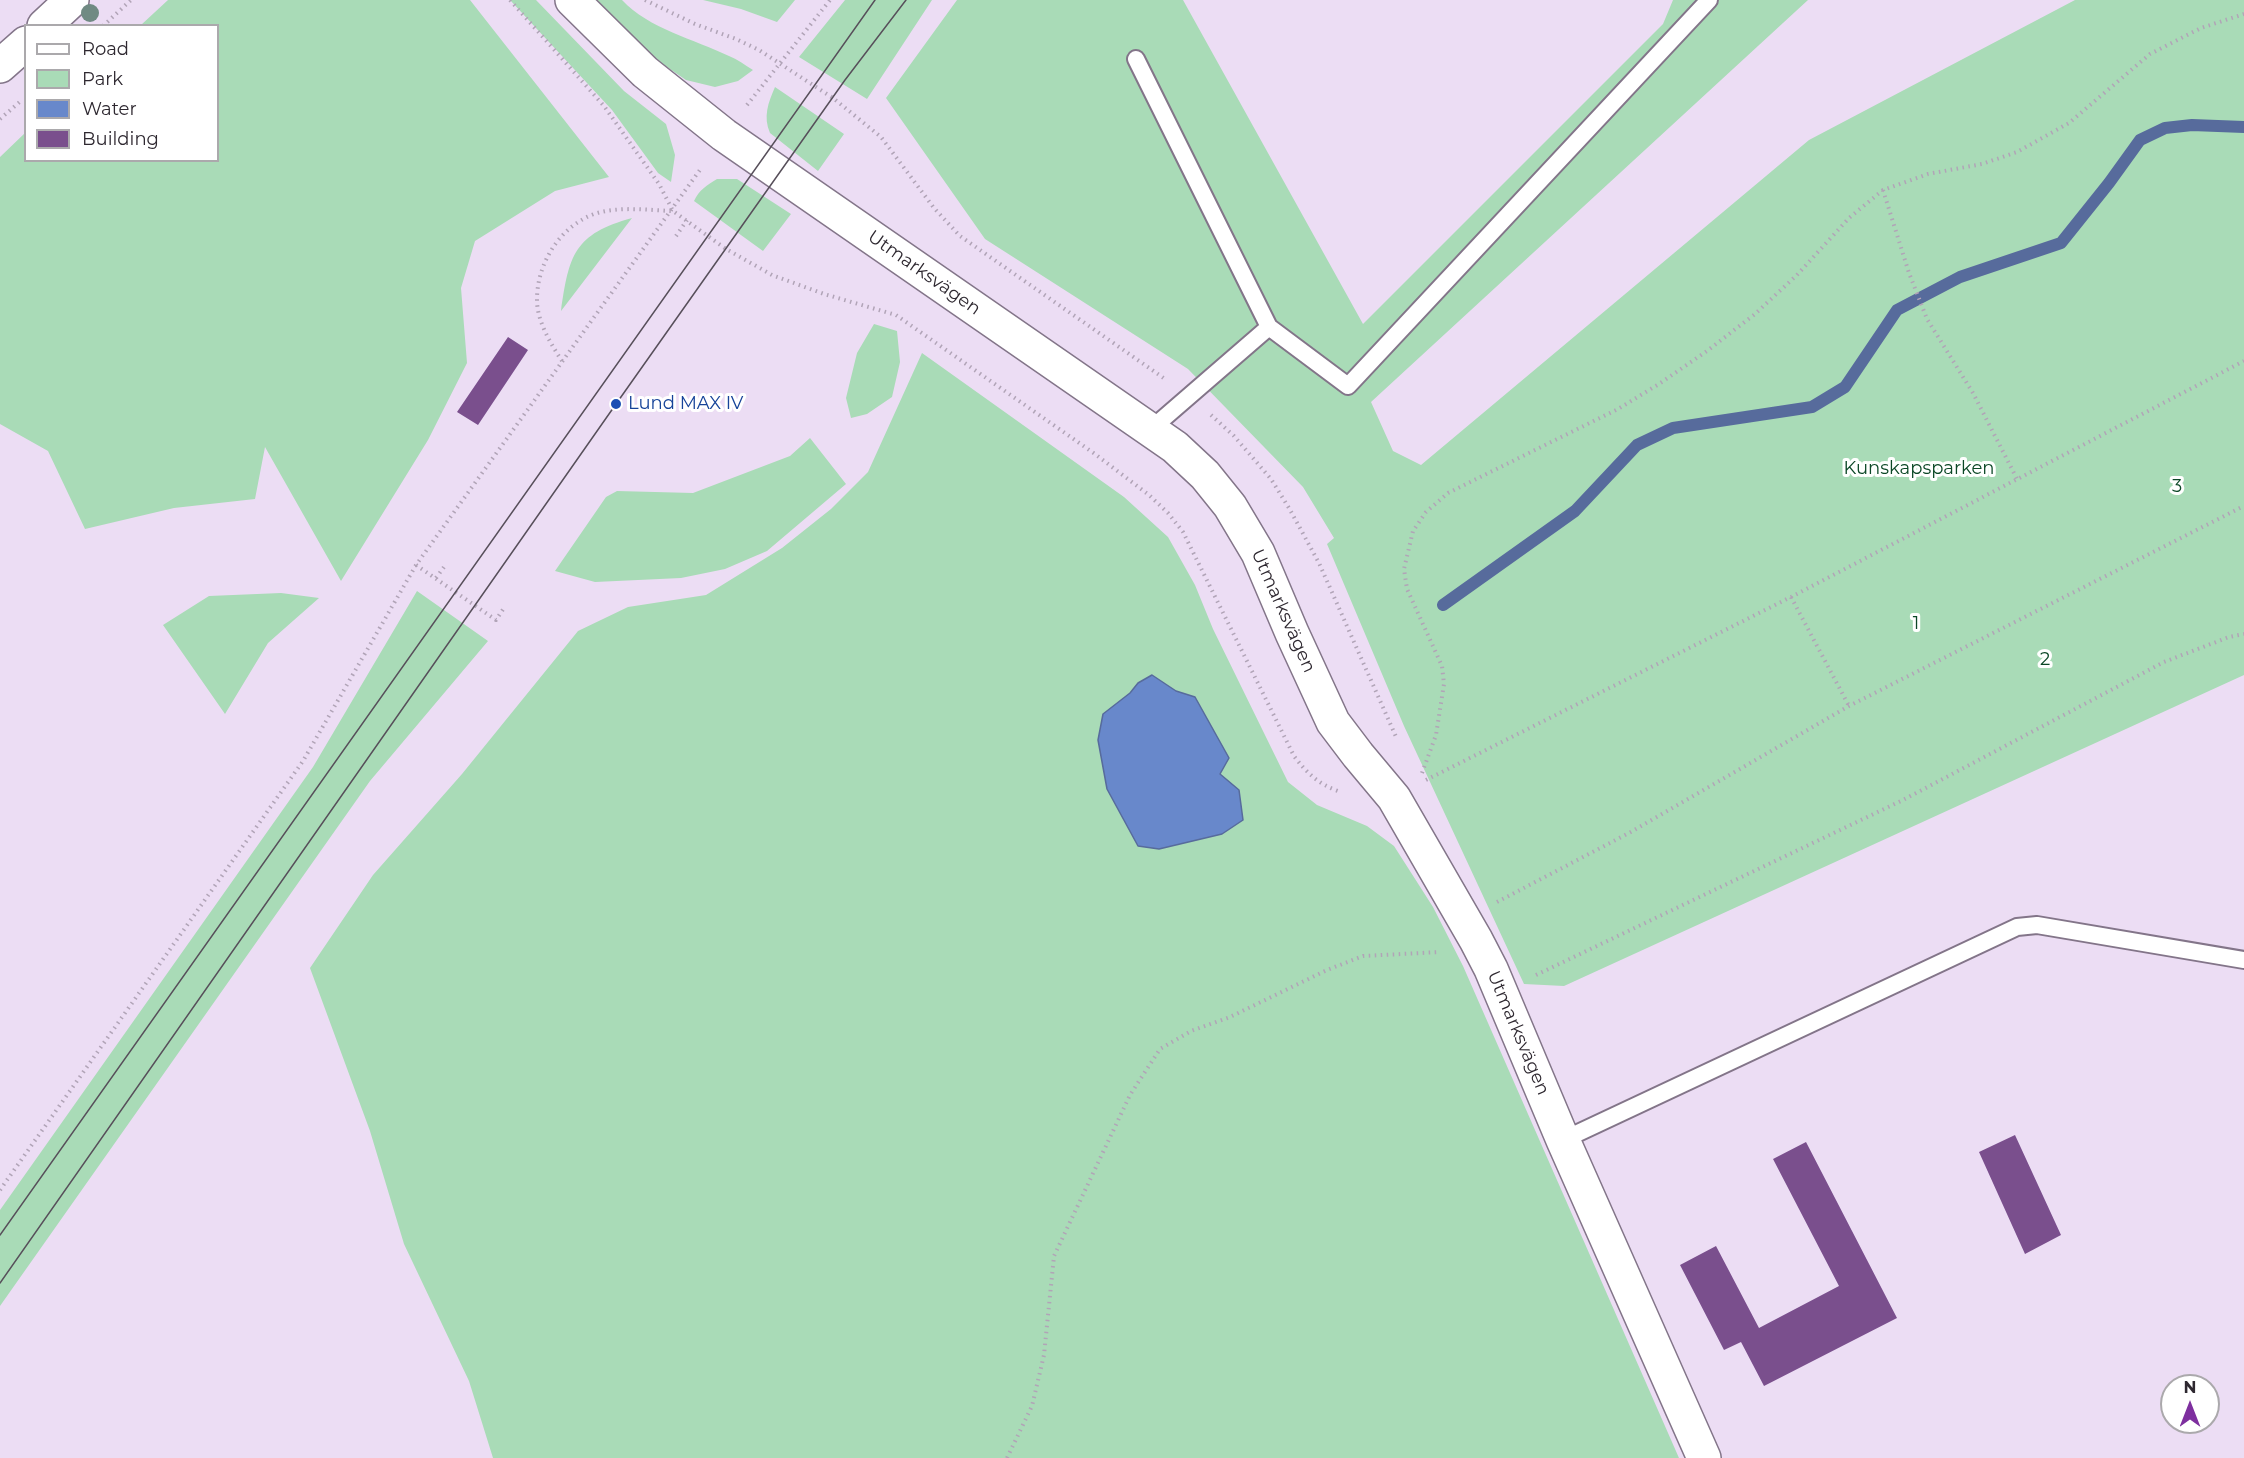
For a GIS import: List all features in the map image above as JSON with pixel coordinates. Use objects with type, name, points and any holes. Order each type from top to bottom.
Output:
[{"type":"street","points":[[46,24],[72,0]]},
{"type":"street","name":"Utmarksvägen","points":[[572,0],[645,72],[724,135],[1175,447],[1205,475],[1230,506],[1258,553],[1292,633],[1334,722],[1358,755],[1405,792],[1491,969],[1563,1140],[1704,1458]]},
{"type":"street","points":[[0,66],[24,45]]},
{"type":"lane","points":[[1136,59],[1269,327],[1348,386],[1709,0]]},
{"type":"lane","points":[[1150,430],[1269,327]]},
{"type":"lane","points":[[1563,1140],[2017,927],[2037,925],[2244,960]]},
{"type":"path","points":[[105,24],[131,0]]},
{"type":"path","points":[[510,0],[604,106],[659,184],[673,211],[726,249],[772,275],[824,294],[896,315],[1095,454],[1149,495],[1168,513],[1183,532],[1294,756],[1308,773],[1326,787],[1372,804],[1405,792],[1791,597],[2244,361]]},
{"type":"path","points":[[645,0],[694,24],[736,39],[779,63]]},
{"type":"path","points":[[0,1190],[303,761],[416,565],[673,211],[724,135],[830,0]]},
{"type":"path","points":[[1421,775],[1436,735],[1444,684],[1442,666],[1407,589],[1404,569],[1413,531],[1426,512],[1448,493],[1618,409],[1707,351],[1755,314],[1797,275],[1849,218],[1883,190],[1928,174],[1982,164],[2016,152],[2069,123],[2150,54],[2201,28],[2244,14]]},
{"type":"path","points":[[0,119],[24,98]]},
{"type":"path","points":[[1883,190],[1909,273],[1927,319],[1973,393],[2017,479]]},
{"type":"path","points":[[562,361],[546,336],[537,303],[541,277],[554,244],[569,228],[594,214],[623,209],[673,211]]},
{"type":"path","points":[[676,236],[687,220]]},
{"type":"path","points":[[1007,1458],[1032,1406],[1044,1354],[1054,1256],[1130,1095],[1161,1049],[1191,1031],[1230,1017],[1326,970],[1363,956],[1419,955],[1450,951],[1471,929],[1629,833],[1849,706],[2244,506]]},
{"type":"path","points":[[416,565],[496,620],[504,608]]},
{"type":"path","points":[[436,578],[444,567]]},
{"type":"path","points":[[1791,597],[1849,706]]},
{"type":"path","points":[[1499,990],[1518,984],[1903,800],[2164,662],[2244,633]]},
{"type":"green space","points":[[168,0],[470,0],[609,177],[555,191],[475,241],[461,288],[467,363],[428,440],[341,581],[265,447],[255,499],[174,508],[85,529],[48,451],[0,424],[0,157],[24,134],[24,162],[219,162],[219,24],[142,24]]},
{"type":"green space","points":[[510,0],[536,0],[624,91],[666,124],[675,155],[671,182],[658,173],[612,110]]},
{"type":"green space","points":[[593,0],[622,0],[645,19],[658,26],[732,57],[753,70],[738,81],[715,87],[686,80],[633,44]]},
{"type":"green space","points":[[703,0],[795,0],[777,22],[741,9]]},
{"type":"green space","points":[[845,0],[932,0],[867,99],[799,57]]},
{"type":"green space","name":"Kunskapsparken","points":[[957,0],[1183,0],[1363,324],[1663,24],[1673,0],[1808,0],[1371,402],[1393,451],[1421,465],[1809,140],[2075,0],[2244,0],[2244,675],[1564,986],[1524,984],[1404,726],[1327,544],[1334,538],[1303,487],[1188,369],[985,239],[886,98]]},
{"type":"green space","points":[[775,87],[844,134],[818,171],[770,133],[767,110]]},
{"type":"green space","points":[[717,179],[737,179],[791,214],[763,251],[694,201],[701,191]]},
{"type":"green space","points":[[632,218],[561,311],[567,275],[578,250],[598,231]]},
{"type":"green space","points":[[874,324],[897,331],[900,362],[892,397],[867,414],[851,418],[846,398],[857,353]]},
{"type":"green space","points":[[922,353],[1124,497],[1168,537],[1195,585],[1213,629],[1288,782],[1317,805],[1367,826],[1394,846],[1433,907],[1463,966],[1679,1458],[493,1458],[469,1381],[404,1244],[370,1131],[310,968],[373,875],[462,774],[578,631],[628,607],[706,595],[782,548],[831,509],[868,472]]},
{"type":"green space","points":[[810,438],[846,484],[767,551],[725,569],[681,578],[595,582],[555,571],[606,497],[617,491],[693,493],[790,456]]},
{"type":"green space","points":[[417,591],[488,641],[370,781],[0,1306],[0,1210],[313,767]]},
{"type":"green space","points":[[281,593],[319,598],[268,643],[225,714],[163,625],[209,596]]},
{"type":"water","points":[[1152,675],[1176,691],[1195,697],[1229,758],[1220,774],[1239,790],[1243,820],[1222,834],[1159,849],[1138,846],[1107,789],[1098,740],[1103,714],[1130,693],[1138,683]]},
{"type":"building","points":[[508,337],[528,350],[478,425],[457,412]]},
{"type":"building","points":[[2015,1135],[2061,1235],[2025,1254],[1979,1152]]},
{"type":"building","points":[[1806,1142],[1897,1318],[1764,1386],[1741,1342],[1724,1350],[1680,1265],[1716,1246],[1759,1328],[1839,1286],[1773,1159]]},
{"type":"waterway","points":[[1443,605],[1575,511],[1637,445],[1673,428],[1812,407],[1845,387],[1897,310],[1960,277],[2061,243],[2140,140],[2165,128],[2192,125],[2244,127]]},
{"type":"tram line","points":[[0,1235],[875,0]]},
{"type":"tram line","points":[[0,1283],[616,404],[845,80],[906,0]]},
{"type":"place","name":"Lund MAX IV","points":[[616,404]]},
{"type":"park label","name":"3","points":[[2177,487]]},
{"type":"park label","name":"1","points":[[1916,624]]},
{"type":"park label","name":"2","points":[[2045,660]]}]
